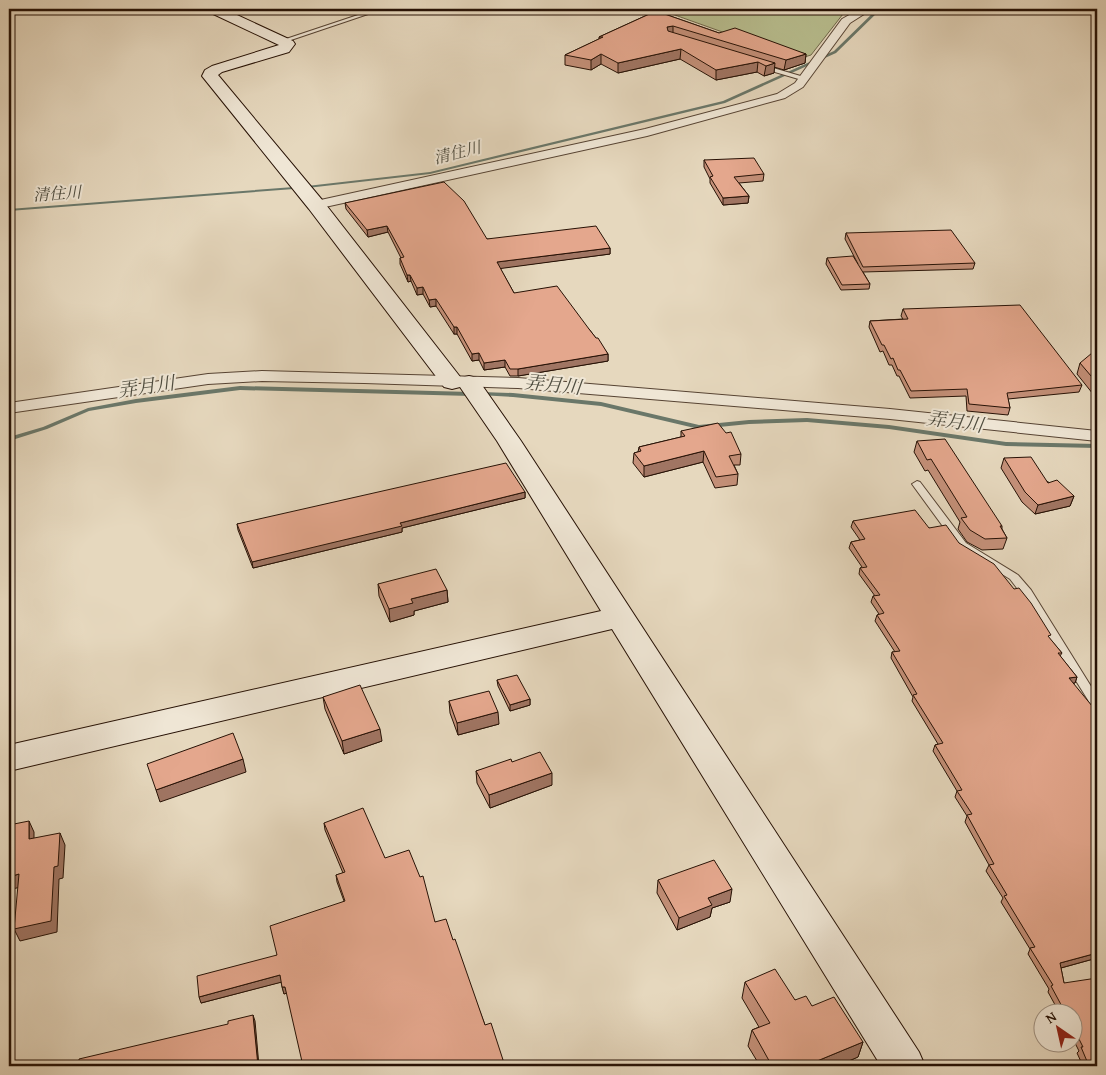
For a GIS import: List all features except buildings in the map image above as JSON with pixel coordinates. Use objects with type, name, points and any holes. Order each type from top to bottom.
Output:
[{"type":"street","points":[[214,9],[288,44],[284,49],[217,69],[210,73],[210,76],[460,383],[509,440],[904,1066]]},
{"type":"street","points":[[316,205],[646,132],[781,96],[794,89],[846,21],[867,9]]},
{"type":"street","points":[[9,408],[208,379],[262,376],[460,383],[518,383],[880,413],[1097,436]]},
{"type":"street","points":[[9,758],[620,617]]},
{"type":"lane","points":[[283,41],[366,14]]},
{"type":"lane","points":[[755,64],[802,78]]},
{"type":"lane","points":[[917,484],[962,545],[1014,577],[1028,593],[1097,705]]},
{"type":"green space","points":[[658,9],[856,9],[843,14],[811,55],[798,59]]},
{"type":"waterway","name":"清住川","points":[[9,210],[307,187],[430,173],[724,102],[835,52],[879,9]]},
{"type":"waterway","name":"弄月川","points":[[9,439],[45,428],[88,410],[136,401],[240,388],[471,394]]},
{"type":"waterway","name":"弄月川","points":[[481,394],[513,395],[601,404],[699,427],[749,422],[807,420],[889,427],[1006,444],[1097,446]]}]
